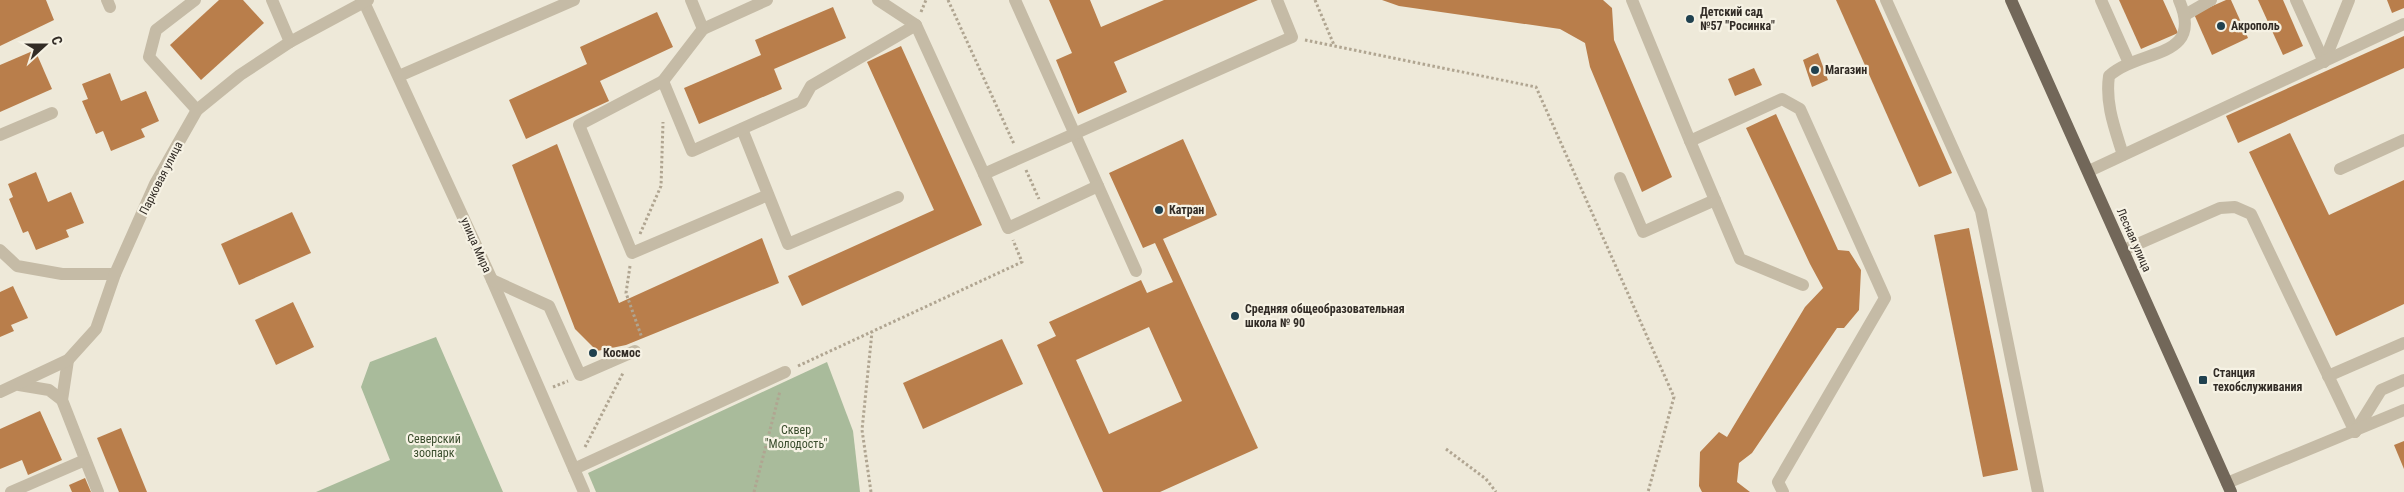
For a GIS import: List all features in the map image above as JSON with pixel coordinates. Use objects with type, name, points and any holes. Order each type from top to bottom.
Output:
[{"type":"main road","name":"Лесная улица","points":[[2011,0],[2229,488]]},
{"type":"street","points":[[195,0],[156,30],[148,57],[197,110]]},
{"type":"street","points":[[272,0],[290,42]]},
{"type":"street","points":[[399,76],[574,0]]},
{"type":"street","points":[[691,0],[703,29]]},
{"type":"street","points":[[767,0],[703,29],[663,81],[579,125],[632,252],[768,194]]},
{"type":"street","points":[[878,0],[916,25],[1008,228],[1098,186]]},
{"type":"street","points":[[1015,0],[1136,271]]},
{"type":"street","points":[[984,174],[1292,37],[1277,0]]},
{"type":"street","points":[[1632,0],[1740,258],[1803,285]]},
{"type":"street","points":[[1886,0],[1980,211],[2038,492]]},
{"type":"street","points":[[2101,0],[2129,63]]},
{"type":"street","points":[[2123,155],[2110,110],[2107,91],[2109,76],[2129,63],[2177,44],[2185,33],[2186,15],[2179,0]]},
{"type":"street","points":[[2186,15],[2211,0]]},
{"type":"street","points":[[2296,0],[2324,62]]},
{"type":"street","points":[[2324,62],[2349,0]]},
{"type":"street","name":"Парковая улица","points":[[0,392],[19,385],[68,360],[96,329],[115,274],[155,184],[197,110],[240,75],[290,42],[365,1]]},
{"type":"street","name":"улица Мира","points":[[365,1],[492,280],[584,492]]},
{"type":"street","points":[[2089,171],[2404,24]]},
{"type":"street","points":[[663,81],[692,151],[802,102],[811,86],[916,25]]},
{"type":"street","points":[[1690,141],[1782,99],[1800,109],[1885,298],[1778,482],[1783,492]]},
{"type":"street","points":[[0,134],[52,113]]},
{"type":"street","points":[[742,129],[788,244],[898,197]]},
{"type":"street","points":[[2340,169],[2404,140]]},
{"type":"street","points":[[1620,178],[1643,232],[1715,200]]},
{"type":"street","points":[[2124,250],[2220,208],[2234,208],[2251,214],[2354,432]]},
{"type":"street","points":[[0,250],[17,266],[62,274],[115,274]]},
{"type":"street","points":[[492,280],[549,306],[580,375],[635,351]]},
{"type":"street","points":[[2328,376],[2404,343]]},
{"type":"street","points":[[68,360],[62,400],[98,492]]},
{"type":"street","points":[[574,469],[785,372]]},
{"type":"street","points":[[2354,432],[2380,390],[2404,380]]},
{"type":"street","points":[[19,385],[49,390],[62,400]]},
{"type":"street","points":[[2229,488],[2404,410]]},
{"type":"street","points":[[11,492],[85,460]]},
{"type":"path","points":[[948,0],[1045,210]]},
{"type":"path","points":[[1315,0],[1334,46]]},
{"type":"path","points":[[1292,37],[1536,87],[1674,397],[1648,492]]},
{"type":"path","points":[[574,469],[635,351],[645,345],[626,293],[632,252],[661,186],[663,119]]},
{"type":"path","points":[[754,492],[785,372],[1022,262],[1008,228]]},
{"type":"path","points":[[871,492],[862,430],[872,332]]},
{"type":"path","points":[[541,393],[580,375]]},
{"type":"path","points":[[1446,449],[1486,479],[1496,492]]},
{"type":"green space","name":"Северский зоопарк","points":[[436,337],[503,492],[316,492],[390,460],[361,387],[370,362]]},
{"type":"green space","name":"Сквер \"Молодость\"","points":[[827,362],[853,431],[860,492],[596,492],[588,473]]},
{"type":"building","points":[[0,0],[46,0],[54,20],[0,46]]},
{"type":"building","points":[[219,0],[243,0],[264,23],[201,80],[170,45]]},
{"type":"building","points":[[1049,0],[1090,0],[1101,27],[1164,0],[1258,0],[1114,62],[1127,92],[1078,114],[1056,60],[1072,53]]},
{"type":"building","points":[[1382,0],[1603,0],[1612,8],[1614,40],[1672,177],[1642,192],[1590,67],[1585,43],[1560,29],[1399,6]]},
{"type":"building","points":[[1836,0],[1875,0],[1952,173],[1919,187]]},
{"type":"building","points":[[2119,0],[2163,0],[2178,33],[2141,49]]},
{"type":"building","name":"Акрополь","points":[[2226,0],[2231,0],[2248,38],[2212,55],[2194,14]]},
{"type":"building","points":[[2258,0],[2283,0],[2303,46],[2283,55]]},
{"type":"building","points":[[2387,0],[2404,0],[2404,8],[2392,13]]},
{"type":"building","points":[[833,7],[846,38],[774,69],[782,89],[699,124],[684,88],[761,55],[755,40]]},
{"type":"building","points":[[657,12],[673,47],[600,81],[609,101],[526,139],[509,100],[587,64],[580,47]]},
{"type":"building","points":[[2404,36],[2404,68],[2238,143],[2226,116]]},
{"type":"building","points":[[901,46],[982,225],[802,306],[788,276],[934,210],[867,62]]},
{"type":"building","points":[[35,50],[52,89],[0,112],[0,65]]},
{"type":"building","name":"Магазин","points":[[1818,53],[1828,80],[1812,87],[1803,60]]},
{"type":"building","points":[[1754,68],[1762,85],[1735,96],[1728,79]]},
{"type":"building","points":[[110,73],[121,101],[146,91],[159,121],[141,129],[145,137],[111,151],[103,131],[96,134],[82,101],[88,99],[82,84]]},
{"type":"building","points":[[1776,114],[1838,250],[1849,251],[1861,270],[1859,310],[1844,328],[1837,328],[1752,453],[1739,463],[1737,482],[1750,492],[1702,492],[1699,486],[1700,452],[1719,432],[1727,437],[1805,307],[1823,288],[1746,128]]},
{"type":"building","points":[[2290,133],[2329,215],[2404,180],[2404,304],[2336,336],[2249,152]]},
{"type":"building","points":[[1183,139],[1217,215],[1163,239],[1258,448],[1160,492],[1103,492],[1037,345],[1056,336],[1049,322],[1141,280],[1147,293],[1173,282],[1155,243],[1143,248],[1109,173]],"holes":[[[1149,327],[1182,401],[1109,434],[1076,360]]]},
{"type":"building","points":[[557,144],[619,303],[762,238],[779,283],[626,345],[597,351],[575,329],[512,165]]},
{"type":"building","points":[[36,172],[48,202],[71,192],[84,223],[66,230],[69,237],[36,250],[28,231],[23,233],[9,199],[13,197],[8,184]]},
{"type":"building","points":[[292,212],[311,253],[239,285],[221,244]]},
{"type":"building","points":[[1969,228],[2018,470],[1983,477],[1934,235]]},
{"type":"building","points":[[13,286],[28,318],[11,325],[14,331],[0,337],[0,292]]},
{"type":"building","points":[[293,302],[314,347],[276,365],[255,320]]},
{"type":"building","points":[[1002,339],[1023,384],[923,429],[903,383]]},
{"type":"building","points":[[40,411],[62,460],[28,475],[22,460],[0,469],[0,429]]},
{"type":"building","points":[[121,428],[147,492],[119,492],[97,438]]},
{"type":"building","points":[[2404,441],[2404,469],[2394,445]]},
{"type":"building","points":[[85,478],[91,492],[72,492],[69,485]]},
{"type":"place","name":"Детский сад №57 \"Росинка\"","points":[[1690,19]]},
{"type":"place","name":"Акрополь","points":[[2221,26]]},
{"type":"place","name":"Магазин","points":[[1815,70]]},
{"type":"place","name":"Катран","points":[[1159,210]]},
{"type":"place","name":"Средняя общеобразовательная школа № 90","points":[[1235,316]]},
{"type":"place","name":"Космос","points":[[593,353]]},
{"type":"place","name":"Станция техобслуживания","points":[[2203,380]]}]
